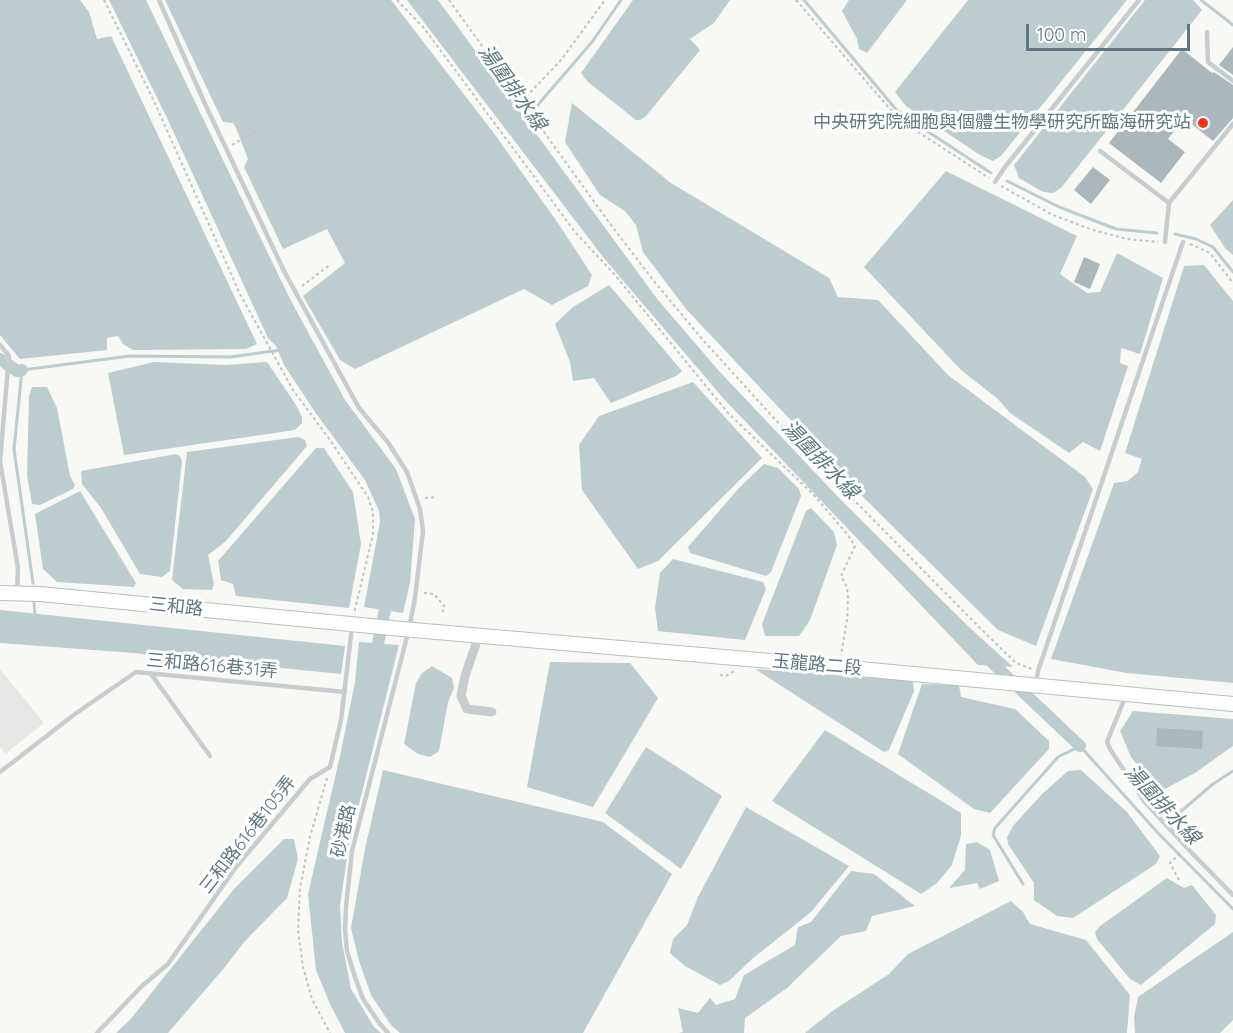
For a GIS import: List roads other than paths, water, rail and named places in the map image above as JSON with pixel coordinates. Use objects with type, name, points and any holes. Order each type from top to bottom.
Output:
[{"type":"main road","name":"三和路","points":[[0,593],[17,592],[405,629]]},
{"type":"main road","name":"玉龍路二段","points":[[405,629],[1233,704]]},
{"type":"street","points":[[478,635],[461,696],[467,709],[492,712]]},
{"type":"lane","name":"砂港路","points":[[159,0],[206,106],[295,291],[359,408],[387,441],[407,472],[416,499],[423,531],[416,591],[352,851],[345,929],[347,951],[363,999],[388,1033]]},
{"type":"lane","points":[[995,182],[1139,0]]},
{"type":"lane","points":[[1207,32],[1208,62],[1233,81]]},
{"type":"lane","points":[[1166,242],[1169,203],[1233,124]]},
{"type":"lane","points":[[1100,151],[1169,203]]},
{"type":"lane","points":[[1036,686],[1038,671],[1183,242]]},
{"type":"lane","points":[[0,345],[9,356],[0,461],[18,568],[17,592]]},
{"type":"lane","points":[[345,692],[352,624]]},
{"type":"lane","name":"三和路616巷31弄","points":[[0,772],[75,714],[136,672],[345,692]]},
{"type":"lane","points":[[150,674],[210,756]]},
{"type":"lane","name":"三和路616巷105弄","points":[[97,1033],[142,986],[168,964],[236,867],[310,778],[330,767],[345,692]]},
{"type":"lane","points":[[1126,694],[1107,742],[1110,749],[1144,801],[1233,895]]},
{"type":"waterway","points":[[536,107],[592,42],[621,0]]},
{"type":"waterway","points":[[804,0],[894,107],[904,116],[991,173]]},
{"type":"waterway","points":[[1201,0],[1233,25]]},
{"type":"waterway","points":[[1007,181],[1059,207],[1116,229],[1157,233]]},
{"type":"waterway","points":[[1175,234],[1196,239],[1213,247],[1233,272]]},
{"type":"waterway","points":[[33,583],[14,449],[22,370],[130,356],[230,357],[281,350]]},
{"type":"waterway","points":[[0,359],[17,371],[22,370]]},
{"type":"waterway","points":[[375,658],[388,595]]},
{"type":"waterway","points":[[34,603],[35,616]]},
{"type":"waterway","name":"湯圍排水線","points":[[983,654],[1080,746]]},
{"type":"waterway","name":"湯圍排水線","points":[[1023,884],[993,835],[995,828],[1058,757],[1080,746],[1157,832],[1233,909]]},
{"type":"waterway","points":[[1172,819],[1213,784],[1233,771]]},
{"type":"place","name":"中央研究院細胞與個體生物學研究所臨海研究站","points":[[1203,123]]}]
